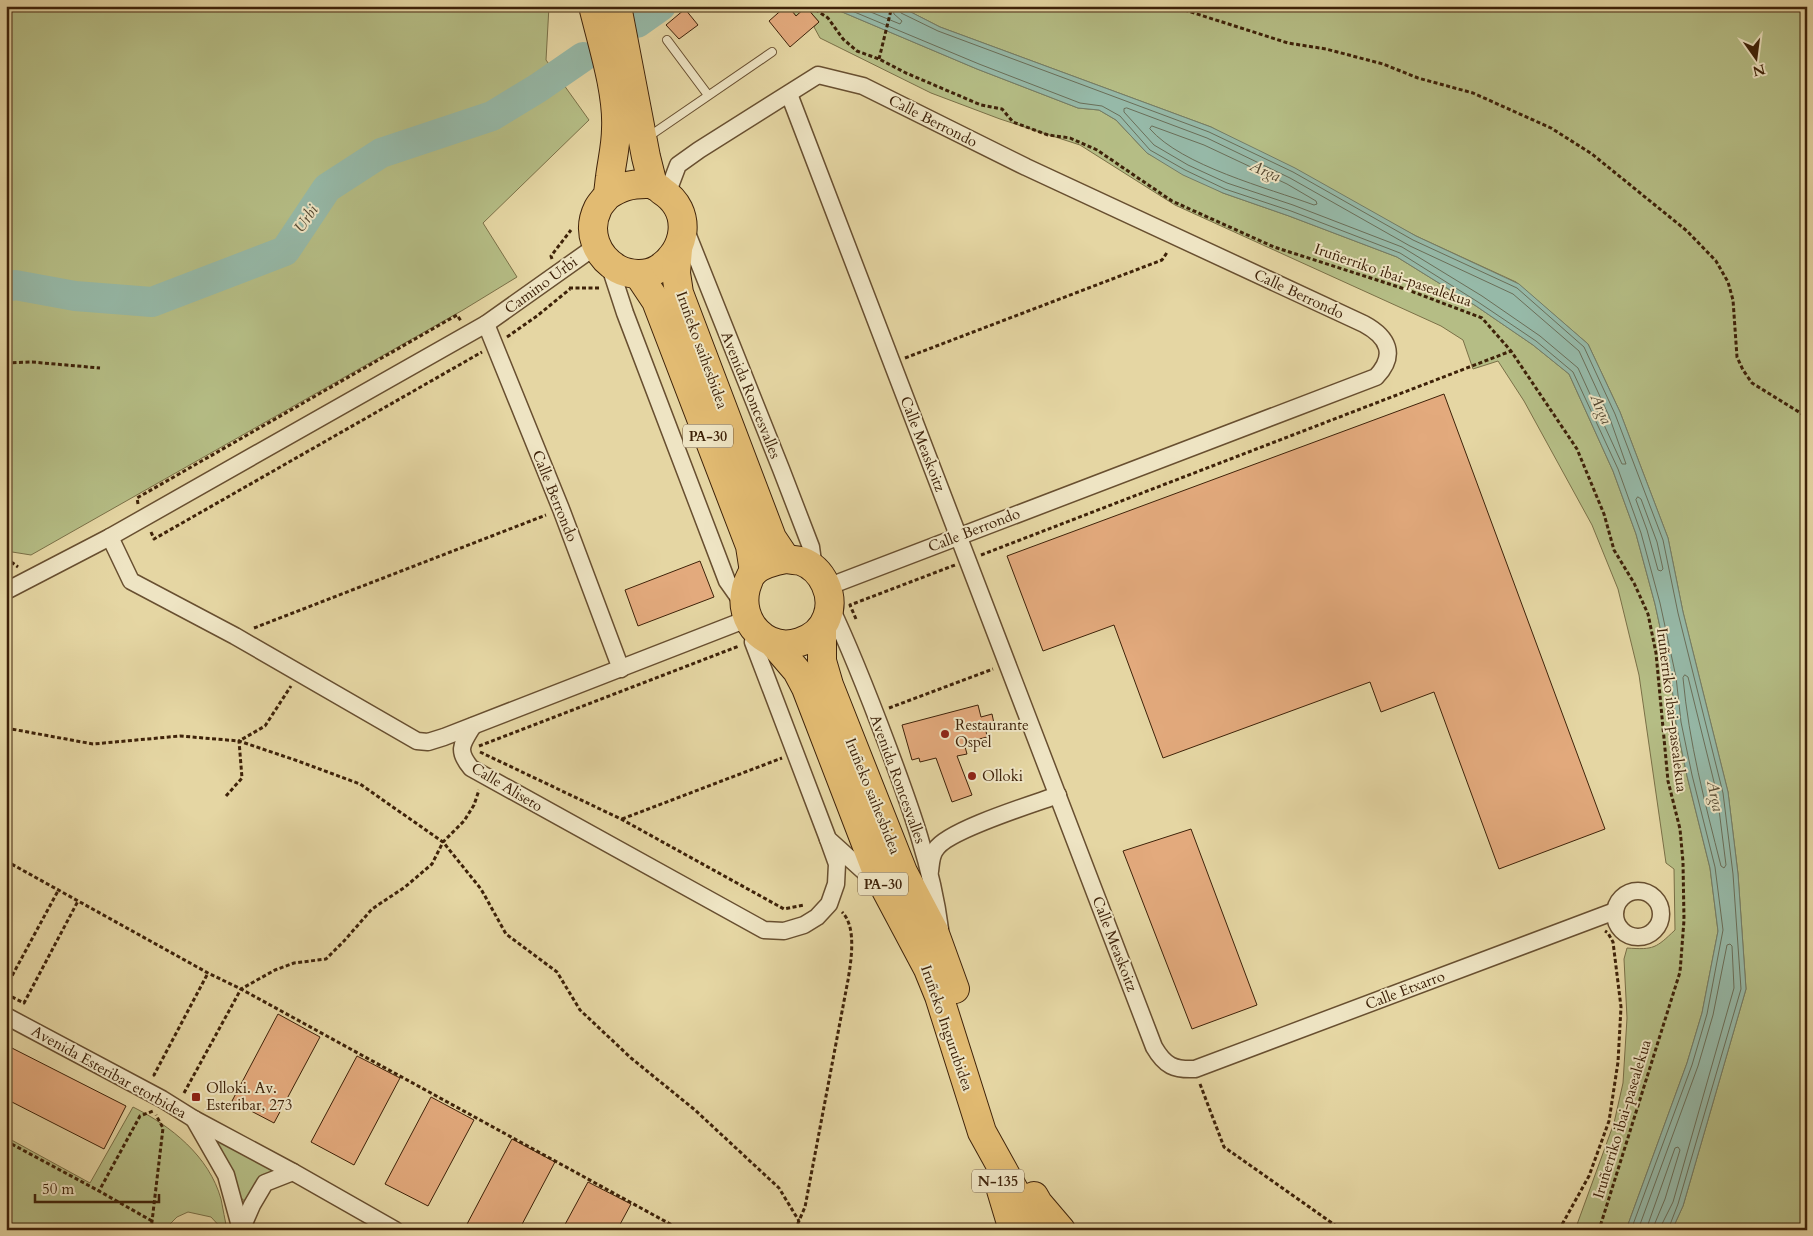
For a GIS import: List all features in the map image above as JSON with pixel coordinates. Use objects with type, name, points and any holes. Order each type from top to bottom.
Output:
[{"type":"highway","points":[[593,6],[616,102],[616,129],[607,196]]},
{"type":"highway","points":[[617,6],[643,140],[660,189],[674,202],[683,222]]},
{"type":"highway","points":[[660,189],[633,184],[619,188],[607,196],[598,207],[593,221],[593,235],[603,266],[622,272],[638,274],[654,271],[668,263],[678,249]]},
{"type":"highway","name":"PA-30","points":[[678,249],[682,236],[683,222]]},
{"type":"highway","name":"Iruñeko saihesbidea","points":[[678,249],[676,273],[679,293],[772,538],[786,559]]},
{"type":"highway","name":"Iruñeko saihesbidea","points":[[638,274],[656,301],[750,546],[754,572]]},
{"type":"highway","points":[[752,629],[791,645],[808,640],[823,597],[801,561],[786,559],[773,562],[754,572]]},
{"type":"highway","name":"PA-30","points":[[752,629],[748,580],[754,572]]},
{"type":"highway","name":"Iruñeko saihesbidea","points":[[823,597],[822,661],[829,685],[903,872],[934,931],[944,959]]},
{"type":"highway","name":"Iruñeko Ingurubidea","points":[[752,629],[798,670],[878,875],[928,969],[989,1129],[1019,1198],[1038,1230]]},
{"type":"highway","name":"Iruñeko Ingurubidea","points":[[944,959],[958,998],[989,1129]]},
{"type":"highway","points":[[989,1129],[1038,1203],[1061,1230]]},
{"type":"highway","name":"N-135","points":[[989,1129],[1013,1230]]},
{"type":"street","name":"Calle Berrondo","points":[[660,189],[678,165],[818,75],[863,86],[1026,167],[1375,330],[1386,344],[1388,355],[1386,365],[1376,377],[958,536],[823,597]]},
{"type":"street","name":"Calle Measkoitz","points":[[789,94],[1154,1047],[1160,1057],[1170,1066],[1177,1069],[1195,1069]]},
{"type":"street","name":"Avenida Roncesvalles","points":[[683,222],[785,477],[811,547],[823,597],[850,648],[915,820],[937,900],[944,959]]},
{"type":"street","name":"Camino Urbi","points":[[6,591],[110,537],[486,324],[559,273],[603,266]]},
{"type":"street","points":[[603,266],[625,313],[727,580],[752,629],[754,642],[794,753],[837,864],[836,884],[829,904]]},
{"type":"street","name":"Calle Berrondo","points":[[486,324],[561,509],[621,669]]},
{"type":"street","points":[[110,537],[131,581],[235,636],[417,741],[428,742],[621,669],[752,629]]},
{"type":"street","name":"Calle Aliseto","points":[[473,726],[462,746],[462,757],[471,768],[764,930],[784,931],[804,924],[817,917],[829,904]]},
{"type":"street","points":[[930,872],[932,858],[936,849],[955,834],[1058,795]]},
{"type":"street","points":[[828,839],[887,893]]},
{"type":"street","name":"Calle Etxarro","points":[[1195,1069],[1615,911]]},
{"type":"street","name":"Avenida Esteribar etorbidea","points":[[6,1016],[158,1105],[194,1119],[395,1230]]},
{"type":"street","points":[[194,1119],[226,1176],[241,1229]]},
{"type":"street","points":[[241,1229],[265,1183],[292,1172]]},
{"type":"street","points":[[362,1211],[376,1230]]},
{"type":"lane","points":[[667,40],[708,95]]},
{"type":"lane","points":[[643,140],[772,52]]},
{"type":"path","name":"Iruñerriko ibai-pasealekua","points":[[810,6],[828,18],[842,40],[857,52],[880,60],[981,105],[1002,109],[1013,122],[1048,135],[1070,138],[1096,150],[1172,201],[1274,247],[1408,290],[1482,318],[1510,351],[1577,449],[1604,514],[1614,550],[1634,583],[1648,614],[1656,653],[1668,781],[1680,828],[1683,862],[1684,920],[1680,972],[1599,1230]]},
{"type":"path","points":[[880,60],[892,6]]},
{"type":"path","points":[[1172,6],[1288,43],[1326,49],[1383,64],[1418,78],[1473,93],[1551,128],[1592,154],[1687,231],[1716,261],[1728,282],[1733,300],[1737,357],[1743,370],[1752,384],[1807,417]]},
{"type":"path","points":[[545,262],[574,226]]},
{"type":"path","points":[[892,363],[1162,260],[1176,237]]},
{"type":"path","points":[[551,256],[559,273],[570,289]]},
{"type":"path","points":[[464,325],[457,315],[137,498],[138,505],[154,539],[494,345],[537,316],[570,289],[603,266]]},
{"type":"path","points":[[858,624],[850,605],[1510,351]]},
{"type":"path","points":[[6,363],[32,362],[100,368]]},
{"type":"path","points":[[235,636],[561,509]]},
{"type":"path","points":[[752,629],[472,749],[621,819],[784,909],[807,904],[818,895],[844,914],[851,925],[851,962],[805,1207],[795,1230]]},
{"type":"path","points":[[874,712],[1008,664]]},
{"type":"path","points":[[239,742],[265,726],[299,673]]},
{"type":"path","points":[[6,728],[93,744],[180,736],[239,742],[360,784],[443,842],[481,889],[506,934],[557,972],[580,1010],[632,1058],[695,1110],[779,1188],[799,1221]]},
{"type":"path","points":[[226,796],[242,778],[239,742]]},
{"type":"path","points":[[621,819],[794,753]]},
{"type":"path","points":[[178,1089],[185,1094],[240,988],[275,970],[294,964],[326,959],[372,909],[405,887],[432,864],[443,842],[464,821],[474,805],[484,775]]},
{"type":"path","points":[[6,861],[681,1230]]},
{"type":"path","points":[[6,987],[59,889]]},
{"type":"path","points":[[6,994],[24,1003],[78,901]]},
{"type":"path","points":[[1559,1230],[1589,1176],[1609,1121],[1618,1062],[1621,1007],[1613,942],[1606,931],[1595,935],[1590,920]]},
{"type":"path","points":[[162,1080],[154,1075],[208,973]]},
{"type":"path","points":[[1195,1069],[1224,1147],[1342,1230]]},
{"type":"path","points":[[99,1191],[140,1116],[158,1105],[163,1128],[151,1230]]},
{"type":"path","points":[[6,1141],[152,1221]]},
{"type":"green space","points":[[6,6],[549,6],[546,60],[589,120],[483,223],[517,277],[463,310],[31,555],[6,551]]},
{"type":"green space","points":[[630,6],[655,6],[633,22]]},
{"type":"green space","points":[[788,6],[828,6],[977,69],[1078,108],[1099,110],[1116,120],[1147,153],[1223,193],[1397,257],[1476,306],[1533,345],[1569,374],[1613,471],[1636,534],[1655,604],[1671,678],[1676,723],[1687,776],[1710,868],[1718,931],[1702,1013],[1687,1063],[1626,1230],[1575,1230],[1614,1123],[1623,1083],[1627,1018],[1624,959],[1627,948],[1649,948],[1659,944],[1675,930],[1674,869],[1666,863],[1639,675],[1618,589],[1592,525],[1524,401],[1498,361],[1473,369],[1463,340],[1441,326],[1175,205],[1080,145],[1000,119],[931,93],[820,38],[814,27],[819,22],[807,8],[796,16]]},
{"type":"green space","points":[[899,6],[1807,6],[1807,648],[1802,652],[1807,658],[1807,1230],[1672,1230],[1683,1206],[1746,989],[1738,874],[1728,792],[1683,612],[1668,538],[1620,412],[1588,344],[1516,282],[1416,236],[1211,127],[940,27]]},
{"type":"green space","points":[[133,1107],[174,1133],[187,1144],[208,1169],[221,1199],[227,1230],[223,1230],[211,1217],[188,1212],[177,1217],[168,1226],[167,1230],[6,1230],[6,1137],[90,1183]]},
{"type":"green space","points":[[216,1140],[220,1140],[273,1169],[272,1173],[246,1201],[240,1196],[215,1143]]},
{"type":"water","name":"Arga","points":[[828,6],[899,6],[940,27],[1211,127],[1295,168],[1416,236],[1519,284],[1588,344],[1620,412],[1668,538],[1683,612],[1728,792],[1738,874],[1746,989],[1683,1206],[1672,1230],[1626,1230],[1687,1063],[1702,1013],[1718,931],[1710,868],[1687,776],[1676,723],[1671,678],[1655,604],[1636,534],[1613,471],[1569,374],[1533,345],[1476,306],[1397,257],[1223,193],[1183,175],[1147,153],[1116,120],[1099,110],[1078,108],[977,69]]},
{"type":"building","points":[[786,6],[796,16],[806,7],[819,22],[790,47],[769,21]]},
{"type":"building","points":[[685,9],[698,25],[679,39],[666,25]]},
{"type":"building","points":[[1444,394],[1605,829],[1499,869],[1434,692],[1381,712],[1370,682],[1163,758],[1114,625],[1043,651],[1007,556]]},
{"type":"building","points":[[700,561],[714,597],[638,626],[625,590]]},
{"type":"building","name":"Restaurante Ospel","points":[[978,705],[981,717],[992,714],[995,728],[986,731],[987,737],[964,743],[967,754],[957,756],[972,795],[952,802],[936,758],[920,762],[919,758],[912,760],[902,725]]},
{"type":"building","points":[[1191,829],[1257,1005],[1192,1029],[1123,851]]},
{"type":"building","points":[[278,1014],[320,1037],[274,1123],[232,1101]]},
{"type":"building","points":[[6,1045],[126,1106],[104,1149],[6,1099]]},
{"type":"building","points":[[357,1056],[400,1078],[354,1165],[311,1142]]},
{"type":"building","points":[[431,1097],[474,1120],[428,1206],[385,1184]]},
{"type":"building","points":[[512,1139],[555,1162],[519,1230],[473,1230],[466,1226]]},
{"type":"building","points":[[588,1182],[631,1204],[617,1230],[562,1230]]},
{"type":"waterway","name":"Urbi","points":[[637,23],[661,6]]},
{"type":"waterway","name":"Urbi","points":[[6,287],[15,285],[75,296],[152,302],[285,251],[327,188],[381,153],[492,116],[538,88],[583,57]]},
{"type":"place","name":"Restaurante Ospel","points":[[945,734]]},
{"type":"place","name":"Olloki","points":[[972,776]]},
{"type":"place","name":"Olloki. Av. Esteribar, 273","points":[[196,1097]]}]
